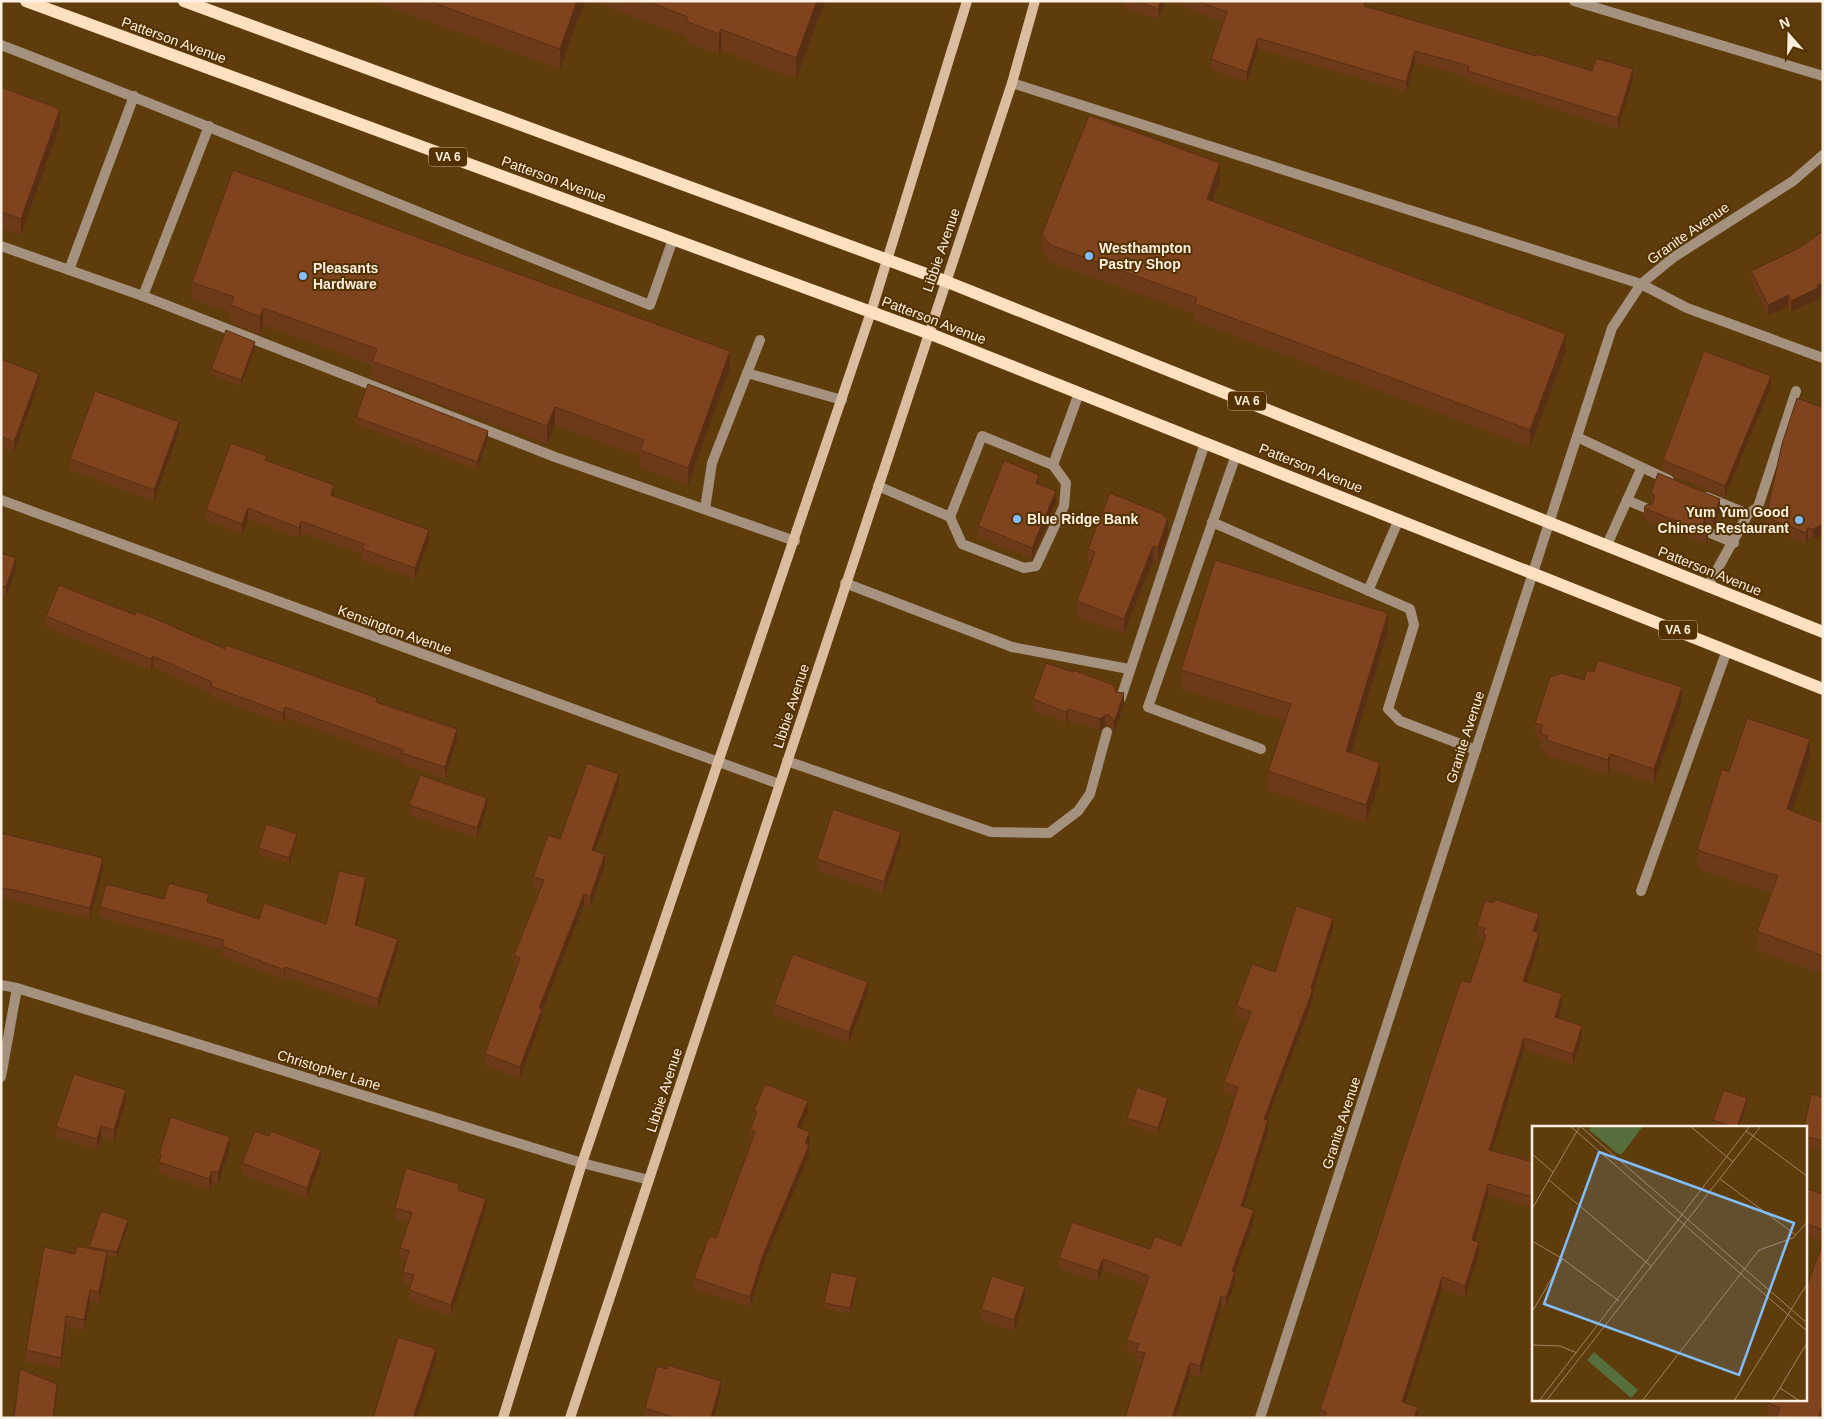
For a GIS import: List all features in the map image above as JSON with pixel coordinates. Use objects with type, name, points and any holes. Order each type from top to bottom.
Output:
[{"type":"main road","name":"Patterson Avenue","points":[[26,1],[928,333],[1533,572],[1823,689]]},
{"type":"main road","name":"Patterson Avenue","points":[[184,1],[945,281],[1823,632]]},
{"type":"main road","points":[[502,1418],[582,1163],[716,763],[794,541],[871,312],[967,1]]},
{"type":"main road","name":"Libbie Avenue","points":[[570,1418],[1012,83],[1035,1]]},
{"type":"street","points":[[1574,1],[1823,76]]},
{"type":"street","points":[[1,45],[209,126],[446,224],[650,305],[673,239]]},
{"type":"street","points":[[1012,83],[1641,284],[1687,308],[1823,358]]},
{"type":"street","points":[[69,270],[134,96]]},
{"type":"street","points":[[143,296],[209,126]]},
{"type":"street","name":"Granite Avenue","points":[[1260,1418],[1612,328],[1641,284],[1674,257],[1793,181],[1823,155]]},
{"type":"street","points":[[1,246],[143,296],[555,457],[794,541]]},
{"type":"street","points":[[704,509],[712,463],[760,340]]},
{"type":"street","points":[[747,373],[842,400]]},
{"type":"street","points":[[1708,586],[1748,514],[1758,507],[1796,391]]},
{"type":"street","points":[[1053,465],[1079,393]]},
{"type":"street","points":[[878,486],[950,517],[962,544],[1024,568],[1036,566],[1064,506],[1066,483],[1053,465],[982,436],[950,517]]},
{"type":"street","points":[[1577,438],[1677,484]]},
{"type":"street","points":[[1120,698],[1128,669],[1205,443]]},
{"type":"street","points":[[1236,455],[1148,707],[1261,749]]},
{"type":"street","points":[[1607,545],[1642,469]]},
{"type":"street","points":[[1694,492],[1748,514]]},
{"type":"street","name":"Kensington Avenue","points":[[1,500],[716,763],[779,784]]},
{"type":"street","points":[[1628,500],[1648,509]]},
{"type":"street","points":[[1368,591],[1399,519]]},
{"type":"street","points":[[1212,522],[1410,609],[1414,625],[1388,709],[1400,721],[1476,750]]},
{"type":"street","points":[[1710,534],[1734,542]]},
{"type":"street","points":[[846,583],[1012,647],[1128,669]]},
{"type":"street","points":[[1641,892],[1727,650]]},
{"type":"street","points":[[787,761],[990,832],[1050,833],[1078,811],[1090,794],[1107,732]]},
{"type":"street","name":"Christopher Lane","points":[[1,985],[17,988],[582,1163],[648,1180]]},
{"type":"street","points":[[1,1077],[17,988]]},
{"type":"building","points":[[429,1],[577,1],[560,49]]},
{"type":"building","points":[[647,1],[817,1],[796,58],[721,29],[719,34],[686,21],[688,17]]},
{"type":"building","points":[[1136,1],[1161,1],[1158,9]]},
{"type":"building","points":[[1197,1],[1365,1],[1364,6],[1592,71],[1596,58],[1633,69],[1618,118],[1468,71],[1469,66],[1415,51],[1406,82],[1258,38],[1247,72],[1211,59],[1227,12]]},
{"type":"building","points":[[1,87],[60,109],[21,219],[1,212]]},
{"type":"building","points":[[1089,115],[1220,163],[1207,199],[1566,334],[1530,430],[1195,304],[1197,298],[1050,245],[1042,234]]},
{"type":"building","points":[[233,170],[730,351],[688,468],[640,450],[644,440],[555,407],[547,426],[372,361],[377,349],[263,308],[260,317],[231,305],[234,297],[192,282]]},
{"type":"building","points":[[1823,231],[1823,283],[1817,286],[1818,288],[1791,301],[1788,295],[1768,305],[1751,271],[1799,248]]},
{"type":"building","points":[[226,330],[255,342],[241,380],[211,369]]},
{"type":"building","points":[[1704,351],[1771,376],[1725,486],[1663,460]]},
{"type":"building","points":[[1,359],[39,374],[14,442],[1,436]]},
{"type":"building","points":[[368,384],[488,431],[477,462],[356,417]]},
{"type":"building","points":[[95,391],[179,422],[154,490],[70,459]]},
{"type":"building","points":[[1797,398],[1823,408],[1823,524],[1813,529],[1808,528],[1806,533],[1766,517],[1782,444]]},
{"type":"building","points":[[231,443],[267,456],[265,460],[334,485],[331,495],[429,530],[415,568],[362,549],[364,544],[301,521],[299,528],[248,508],[242,524],[206,510]]},
{"type":"building","name":"Blue Ridge Bank","points":[[1004,460],[1039,475],[1036,483],[1056,491],[1032,548],[978,526]]},
{"type":"building","points":[[1658,473],[1720,499],[1713,516],[1706,517],[1704,520],[1704,526],[1708,529],[1706,533],[1644,508],[1646,505],[1652,504],[1654,500],[1654,495],[1651,492]]},
{"type":"building","points":[[1110,493],[1165,515],[1163,516],[1168,518],[1158,548],[1153,546],[1124,619],[1077,601],[1095,552],[1088,549]]},
{"type":"building","points":[[1,553],[16,558],[6,587],[1,585]]},
{"type":"building","points":[[1215,560],[1388,613],[1346,751],[1380,763],[1366,805],[1268,771],[1291,704],[1181,670]]},
{"type":"building","points":[[59,585],[135,615],[137,611],[225,649],[226,645],[377,698],[376,702],[457,729],[445,767],[402,753],[403,750],[285,707],[283,713],[211,686],[212,682],[153,656],[151,659],[46,616]]},
{"type":"building","points":[[1598,660],[1682,687],[1654,769],[1610,754],[1608,760],[1546,740],[1548,736],[1540,733],[1543,725],[1535,723],[1550,677],[1561,673],[1584,680],[1587,670],[1594,672]]},
{"type":"building","points":[[1046,663],[1073,672],[1073,670],[1114,685],[1116,692],[1124,693],[1114,723],[1109,715],[1105,715],[1100,719],[1068,709],[1066,712],[1033,699]]},
{"type":"building","points":[[1747,718],[1810,739],[1787,809],[1823,823],[1823,956],[1757,931],[1778,876],[1697,850],[1722,769],[1729,772]]},
{"type":"building","points":[[587,763],[619,774],[592,850],[605,854],[590,897],[584,894],[539,1008],[542,1009],[520,1067],[485,1054],[520,958],[514,955],[544,880],[533,877],[548,835],[560,839]]},
{"type":"building","points":[[420,775],[487,798],[477,828],[409,805]]},
{"type":"building","points":[[833,809],[901,832],[884,882],[817,859]]},
{"type":"building","points":[[266,824],[297,834],[289,858],[259,848]]},
{"type":"building","points":[[1,833],[103,858],[90,908],[1,888]]},
{"type":"building","points":[[339,871],[366,877],[355,925],[398,939],[378,999],[285,967],[284,970],[222,946],[224,940],[100,907],[106,884],[164,899],[169,883],[209,894],[207,902],[259,919],[264,903],[326,924]]},
{"type":"building","points":[[1495,899],[1539,914],[1533,931],[1539,933],[1523,981],[1562,994],[1555,1017],[1582,1026],[1573,1054],[1524,1038],[1489,1150],[1532,1162],[1532,1197],[1488,1184],[1472,1240],[1479,1242],[1465,1286],[1442,1277],[1402,1402],[1418,1407],[1414,1418],[1325,1418],[1326,1412],[1320,1410],[1461,980],[1470,983],[1486,935],[1483,934],[1485,928],[1477,926],[1485,900],[1493,903]]},
{"type":"building","points":[[1296,906],[1333,918],[1311,988],[1313,989],[1264,1119],[1268,1120],[1241,1206],[1254,1210],[1232,1271],[1235,1272],[1226,1298],[1221,1296],[1200,1366],[1190,1363],[1172,1418],[1125,1418],[1145,1353],[1136,1351],[1139,1344],[1127,1340],[1149,1276],[1103,1259],[1098,1271],[1059,1258],[1072,1222],[1150,1249],[1155,1236],[1181,1246],[1220,1144],[1238,1087],[1224,1082],[1251,1012],[1236,1006],[1252,964],[1275,972]]},
{"type":"building","points":[[793,954],[868,982],[849,1032],[774,1004]]},
{"type":"building","points":[[74,1074],[126,1090],[114,1130],[101,1126],[97,1139],[56,1127]]},
{"type":"building","points":[[765,1084],[808,1101],[797,1127],[810,1132],[805,1143],[809,1145],[763,1255],[750,1297],[694,1278],[709,1236],[716,1238],[755,1132],[750,1130],[757,1112],[754,1111]]},
{"type":"building","points":[[1137,1087],[1168,1098],[1158,1128],[1127,1118]]},
{"type":"building","points":[[1724,1090],[1747,1098],[1738,1126],[1731,1126],[1713,1120]]},
{"type":"building","points":[[1811,1094],[1823,1097],[1823,1140],[1806,1137],[1806,1126],[1804,1126]]},
{"type":"building","points":[[171,1117],[230,1137],[218,1173],[212,1171],[209,1179],[159,1162],[161,1154],[159,1154]]},
{"type":"building","points":[[255,1131],[269,1136],[271,1131],[321,1150],[307,1188],[242,1163]]},
{"type":"building","points":[[406,1168],[459,1184],[458,1190],[486,1199],[451,1305],[409,1290],[414,1275],[403,1272],[409,1251],[400,1248],[412,1213],[395,1208]]},
{"type":"building","points":[[1806,1188],[1823,1194],[1823,1230],[1806,1223]]},
{"type":"building","points":[[101,1211],[128,1220],[117,1252],[89,1247]]},
{"type":"building","points":[[1823,1243],[1823,1403],[1818,1418],[1776,1418],[1780,1408],[1768,1402],[1806,1402],[1806,1288]]},
{"type":"building","points":[[77,1246],[107,1252],[99,1292],[90,1290],[84,1320],[66,1316],[61,1358],[26,1350],[44,1247],[75,1254]]},
{"type":"building","points":[[831,1272],[857,1277],[850,1308],[824,1303]]},
{"type":"building","points":[[992,1276],[1025,1287],[1014,1320],[981,1309]]},
{"type":"building","points":[[398,1337],[436,1349],[413,1418],[373,1418]]},
{"type":"building","points":[[668,1365],[721,1381],[711,1418],[676,1418],[645,1408],[657,1366],[667,1369]]},
{"type":"building","points":[[20,1369],[57,1384],[53,1418],[14,1418]]},
{"type":"place","name":"Westhampton Pastry Shop","points":[[1089,256]]},
{"type":"place","name":"Pleasants Hardware","points":[[303,276]]},
{"type":"place","name":"Blue Ridge Bank","points":[[1017,519]]},
{"type":"place","name":"Yum Yum Good Chinese Restaurant","points":[[1799,520]]}]
